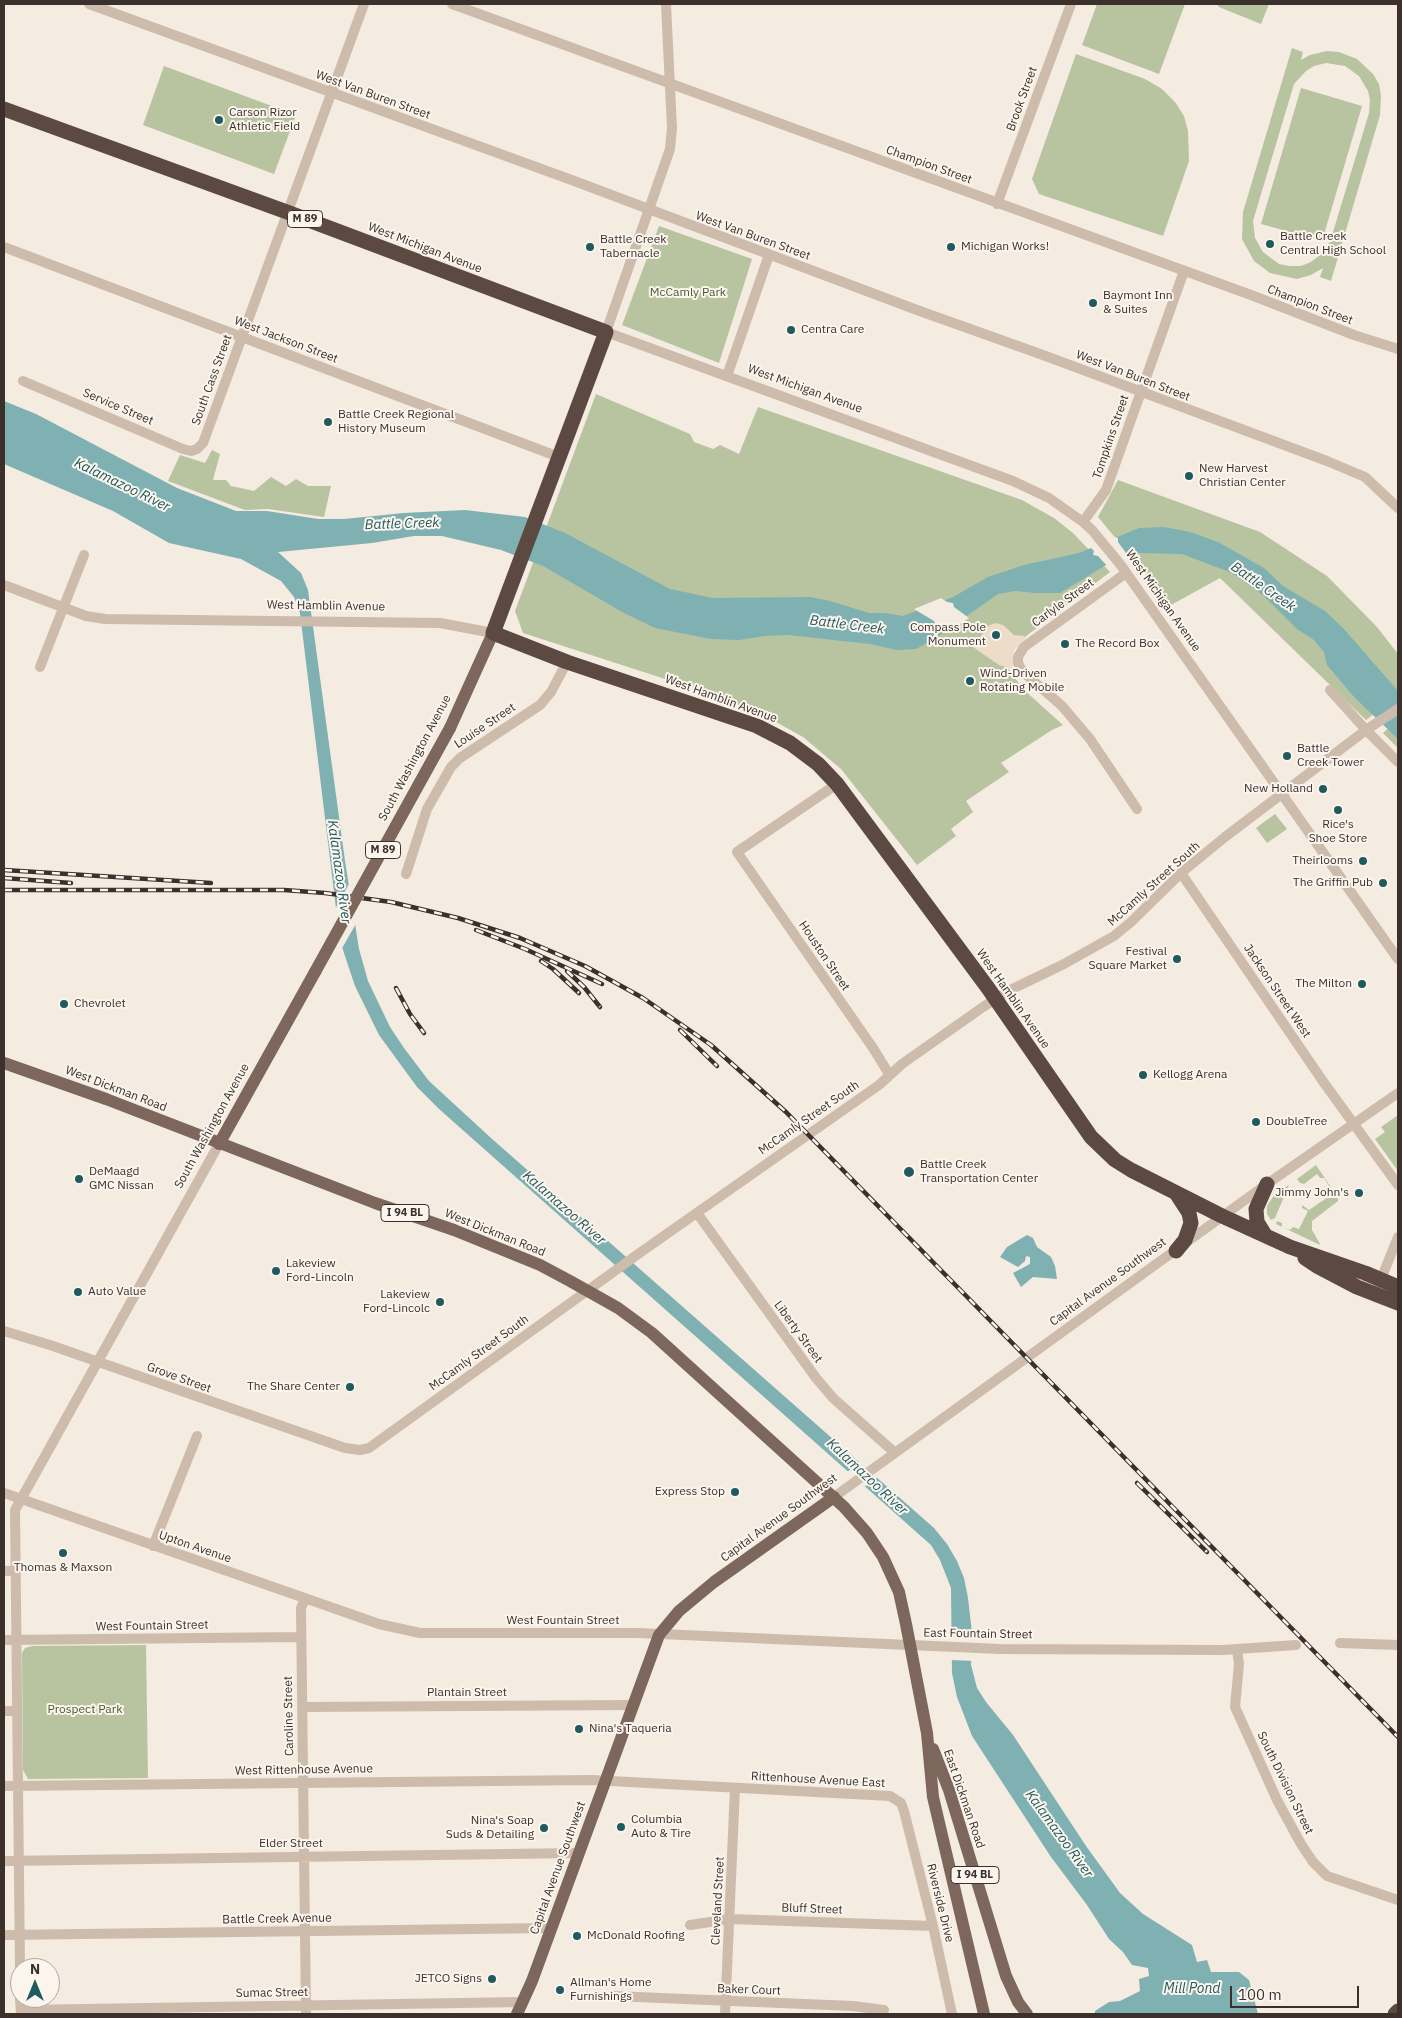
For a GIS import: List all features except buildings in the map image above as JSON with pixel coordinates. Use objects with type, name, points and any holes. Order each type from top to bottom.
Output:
[{"type":"highway","name":"West Michigan Avenue","points":[[4,109],[288,212],[606,332]]},
{"type":"highway","name":"South Washington Avenue","points":[[493,633],[606,332]]},
{"type":"highway","name":"West Hamblin Avenue","points":[[493,633],[567,662],[757,726],[790,743],[818,764],[837,784],[995,998],[1091,1137],[1123,1165],[1222,1216],[1290,1247]]},
{"type":"highway","points":[[1265,1236],[1257,1222],[1256,1209],[1267,1184]]},
{"type":"highway","points":[[1175,1192],[1189,1213],[1190,1223],[1185,1240],[1176,1250]]},
{"type":"highway","points":[[1290,1247],[1381,1279],[1398,1287]]},
{"type":"highway","points":[[1290,1247],[1317,1266],[1398,1303]]},
{"type":"highway","points":[[1395,2014],[1398,2011]]},
{"type":"main road","name":"South Washington Avenue","points":[[219,1144],[450,728],[493,633]]},
{"type":"main road","name":"West Dickman Road","points":[[4,1063],[463,1234],[540,1265],[618,1308],[652,1333],[834,1497]]},
{"type":"main road","name":"Capital Avenue Southwest","points":[[517,2014],[551,1928],[659,1635],[679,1611],[714,1582],[834,1497]]},
{"type":"main road","name":"East Dickman Road","points":[[834,1497],[867,1533],[883,1557],[898,1592],[927,1733],[933,1797],[984,2014]]},
{"type":"main road","name":"East Dickman Road","points":[[927,1733],[949,1790],[1006,1976],[1018,2002],[1027,2014]]},
{"type":"street","name":"West Van Buren Street","points":[[89,4],[1365,477],[1398,508]]},
{"type":"street","name":"South Cass Street","points":[[203,443],[364,4]]},
{"type":"street","name":"Champion Street","points":[[452,4],[1184,271],[1354,336],[1398,350]]},
{"type":"street","points":[[606,332],[670,149],[672,128],[666,4]]},
{"type":"street","name":"Brook Street","points":[[997,204],[1071,4]]},
{"type":"street","name":"West Jackson Street","points":[[4,247],[559,458]]},
{"type":"street","points":[[727,376],[769,255]]},
{"type":"street","name":"Tompkins Street","points":[[1082,522],[1106,490],[1184,271]]},
{"type":"street","name":"West Michigan Avenue","points":[[606,332],[1014,481],[1049,498],[1082,522],[1092,530],[1120,564],[1398,959]]},
{"type":"street","name":"Service Street","points":[[23,381],[183,449],[191,451],[197,449],[203,443]]},
{"type":"street","points":[[40,667],[84,555]]},
{"type":"street","name":"Carlyle Street","points":[[1126,573],[1024,647],[1018,657],[1018,663],[1022,670],[1062,706],[1138,809]]},
{"type":"street","name":"West Hamblin Avenue","points":[[4,586],[86,616],[105,619],[318,620],[440,623],[493,633]]},
{"type":"street","name":"Louise Street","points":[[406,874],[427,809],[452,766],[460,758],[540,705],[552,692],[567,662]]},
{"type":"street","points":[[1330,690],[1370,728],[1398,762]]},
{"type":"street","name":"McCamly Street South","points":[[345,1448],[360,1450],[369,1448],[378,1442],[610,1274],[879,1084],[889,1074],[995,998],[1112,938],[1181,873],[1225,837],[1398,709]]},
{"type":"street","name":"Houston Street","points":[[837,784],[740,856],[889,1074]]},
{"type":"street","name":"Jackson Street West","points":[[1181,873],[1353,1123],[1398,1185]]},
{"type":"street","name":"Capital Avenue Southwest","points":[[834,1497],[852,1482],[1222,1216],[1398,1093]]},
{"type":"street","name":"South Washington Avenue","points":[[20,1958],[15,1510],[219,1144]]},
{"type":"street","name":"Liberty Street","points":[[697,1213],[816,1378],[833,1398],[894,1452]]},
{"type":"street","points":[[1375,1294],[1398,1237]]},
{"type":"street","name":"Grove Street","points":[[4,1331],[99,1362],[345,1448]]},
{"type":"street","points":[[154,1546],[197,1436]]},
{"type":"street","name":"Upton Avenue","points":[[4,1493],[379,1624]]},
{"type":"street","points":[[4,1571],[16,1571]]},
{"type":"street","name":"Caroline Street","points":[[305,1599],[300,1608],[306,2010]]},
{"type":"street","name":"West Fountain Street","points":[[379,1624],[426,1633],[659,1635]]},
{"type":"street","name":"East Fountain Street","points":[[659,1635],[974,1648],[1237,1649],[1296,1646]]},
{"type":"street","name":"West Fountain Street","points":[[4,1640],[301,1637]]},
{"type":"street","points":[[1340,1643],[1398,1645]]},
{"type":"street","name":"South Division Street","points":[[1237,1649],[1239,1664],[1235,1707],[1277,1800],[1305,1850],[1313,1862],[1327,1876],[1398,1900]]},
{"type":"street","name":"Plantain Street","points":[[302,1707],[632,1705]]},
{"type":"street","points":[[4,1711],[17,1711]]},
{"type":"street","name":"West Rittenhouse Avenue","points":[[4,1786],[303,1782],[605,1782],[736,1788]]},
{"type":"street","name":"Rittenhouse Avenue East","points":[[736,1788],[886,1795],[898,1800]]},
{"type":"street","name":"Cleveland Street","points":[[726,2014],[736,1788]]},
{"type":"street","name":"Riverside Drive","points":[[898,1800],[904,1811],[933,1926],[952,2014]]},
{"type":"street","name":"Elder Street","points":[[4,1861],[579,1853]]},
{"type":"street","name":"Bluff Street","points":[[690,1925],[730,1919],[933,1926]]},
{"type":"street","name":"Battle Creek Avenue","points":[[4,1935],[551,1928]]},
{"type":"street","name":"Baker Court","points":[[613,1996],[853,2006],[884,2010]]},
{"type":"street","name":"Sumac Street","points":[[21,2012],[306,2010],[523,2002]]},
{"type":"green space","points":[[1097,4],[1185,4],[1159,74],[1082,45]]},
{"type":"green space","points":[[1217,4],[1269,4],[1261,24],[1219,7]]},
{"type":"green space","points":[[1292,48],[1303,52],[1301,60],[1310,55],[1327,51],[1339,52],[1357,59],[1373,74],[1379,84],[1381,96],[1380,115],[1331,281],[1320,277],[1323,268],[1311,275],[1297,279],[1270,273],[1254,261],[1242,239],[1243,212]],"holes":[[[1326,63],[1345,66],[1359,76],[1368,91],[1370,100],[1369,113],[1330,242],[1324,252],[1311,262],[1301,266],[1279,264],[1263,252],[1255,238],[1253,221],[1294,84],[1306,71],[1314,66]]]},
{"type":"green space","points":[[1076,54],[1145,79],[1162,89],[1175,102],[1184,116],[1188,131],[1189,161],[1163,236],[1039,194],[1032,179]]},
{"type":"green space","name":"Carson Rizor Athletic Field","points":[[164,66],[296,115],[274,174],[143,125]]},
{"type":"green space","points":[[1301,88],[1362,106],[1322,241],[1261,224]]},
{"type":"green space","name":"McCamly Park","points":[[659,226],[752,259],[719,363],[622,325]]},
{"type":"green space","points":[[596,394],[690,434],[694,442],[713,449],[720,445],[739,454],[758,407],[1022,500],[1054,518],[1073,533],[1110,572],[1017,643],[1006,665],[1023,689],[1063,725],[1001,763],[1009,772],[966,801],[973,812],[951,829],[956,836],[917,865],[841,769],[803,737],[758,712],[693,688],[523,633],[515,611]]},
{"type":"green space","points":[[212,450],[220,454],[213,480],[226,480],[231,486],[254,491],[271,477],[286,486],[296,479],[308,486],[331,486],[324,517],[268,509],[245,510],[168,481],[180,455],[205,463]]},
{"type":"green space","points":[[1118,480],[1260,532],[1327,576],[1377,627],[1398,654],[1398,696],[1366,720],[1220,578],[1171,605],[1098,517]]},
{"type":"green space","points":[[1398,720],[1398,748],[1383,733]]},
{"type":"green space","points":[[1275,814],[1287,829],[1267,843],[1256,828]]},
{"type":"green space","points":[[1398,1115],[1398,1171],[1375,1139],[1385,1132],[1381,1127]]},
{"type":"green space","points":[[1316,1165],[1338,1198],[1338,1201],[1312,1221],[1312,1230],[1320,1245],[1283,1228],[1290,1230],[1293,1227],[1299,1229],[1308,1211],[1302,1208],[1302,1205],[1309,1210],[1331,1195],[1328,1189],[1329,1186],[1324,1178],[1320,1178],[1317,1174],[1304,1184],[1300,1183],[1297,1179]]},
{"type":"green space","points":[[1289,1185],[1275,1218],[1271,1220],[1267,1214],[1267,1206],[1275,1194]]},
{"type":"green space","points":[[1277,1221],[1282,1223],[1282,1227],[1276,1224]]},
{"type":"green space","name":"Prospect Park","points":[[146,1645],[148,1778],[28,1779],[23,1770],[22,1653],[25,1648],[32,1646]]},
{"type":"shaded area","points":[[995,623],[1003,625],[1014,635],[1024,636],[1026,639],[1014,650],[1013,669],[999,665],[973,647],[988,626]]},
{"type":"water","points":[[4,401],[36,414],[177,488],[236,511],[267,511],[318,519],[344,519],[404,513],[465,510],[525,517],[565,533],[670,589],[713,598],[810,597],[869,613],[903,616],[953,597],[988,577],[1024,565],[1079,553],[1139,528],[1164,527],[1190,532],[1218,542],[1264,568],[1283,586],[1325,611],[1343,628],[1398,691],[1398,739],[1355,698],[1327,665],[1324,652],[1314,640],[1297,629],[1263,595],[1232,573],[1182,554],[1137,553],[1106,565],[1060,593],[1015,591],[998,594],[934,639],[916,649],[897,650],[870,644],[788,635],[739,640],[711,639],[655,628],[624,613],[543,566],[501,550],[442,536],[414,536],[372,543],[278,552],[301,573],[308,590],[359,949],[368,981],[390,1027],[404,1048],[429,1081],[491,1138],[934,1528],[947,1544],[964,1578],[972,1633],[971,1665],[977,1688],[986,1702],[1013,1735],[1086,1846],[1120,1893],[1143,1914],[1192,1945],[1197,1962],[1207,1960],[1211,1972],[1239,1972],[1249,1980],[1258,2014],[1095,2014],[1095,2011],[1109,2002],[1120,2001],[1140,1991],[1139,1979],[1149,1976],[1148,1968],[1132,1965],[1123,1952],[1109,1939],[1087,1905],[1051,1857],[972,1736],[957,1697],[952,1673],[951,1588],[940,1560],[931,1545],[439,1109],[417,1087],[379,1035],[355,986],[340,941],[300,613],[294,597],[281,581],[241,559],[169,543],[113,511],[4,464]]},
{"type":"water","points":[[1027,1235],[1033,1238],[1037,1247],[1051,1257],[1057,1279],[1033,1277],[1021,1287],[1013,1273],[1030,1264],[1030,1257],[1026,1256],[1025,1261],[1018,1267],[1000,1257],[1007,1247]]},
{"type":"pier","points":[[1112,536],[1118,538],[1118,542],[1129,557],[1108,567],[1098,556],[1093,555],[1094,551],[1089,546]]},
{"type":"pier","points":[[941,598],[953,603],[954,607],[969,618],[950,631],[936,625],[934,621],[914,609]]},
{"type":"pier","points":[[350,882],[357,922],[341,950],[334,911]]},
{"type":"pier","points":[[861,1461],[878,1477],[863,1488],[846,1473]]},
{"type":"pier","points":[[950,1635],[974,1636],[974,1661],[950,1660]]},
{"type":"railway","points":[[4,870],[211,883]]},
{"type":"railway","points":[[4,878],[71,883]]},
{"type":"railway","points":[[4,890],[284,890],[325,893],[391,902],[458,918],[520,938],[585,966],[643,998],[711,1045],[786,1112],[1398,1737]]},
{"type":"railway","points":[[476,930],[525,949],[602,984]]},
{"type":"railway","points":[[541,961],[553,969],[579,993]]},
{"type":"railway","points":[[567,971],[584,987],[600,1007]]},
{"type":"railway","points":[[396,988],[410,1014],[424,1033]]},
{"type":"railway","points":[[680,1030],[717,1066]]},
{"type":"railway","points":[[1137,1483],[1207,1552]]},
{"type":"place","name":"Carson Rizor Athletic Field","points":[[219,120]]},
{"type":"place","name":"Battle Creek Central High School","points":[[1270,244]]},
{"type":"place","name":"Battle Creek Tabernacle","points":[[590,247]]},
{"type":"place","name":"Michigan Works!","points":[[951,247]]},
{"type":"place","name":"Baymont Inn & Suites","points":[[1093,303]]},
{"type":"place","name":"Centra Care","points":[[791,330]]},
{"type":"place","name":"Battle Creek Regional History Museum","points":[[328,422]]},
{"type":"place","name":"New Harvest Christian Center","points":[[1189,476]]},
{"type":"place","name":"Compass Pole Monument","points":[[996,635]]},
{"type":"place","name":"The Record Box","points":[[1065,644]]},
{"type":"place","name":"Wind-Driven Rotating Mobile","points":[[970,681]]},
{"type":"place","name":"Battle Creek Tower","points":[[1287,756]]},
{"type":"place","name":"New Holland","points":[[1323,789]]},
{"type":"place","name":"Rice's Shoe Store","points":[[1338,810]]},
{"type":"place","name":"Theirlooms","points":[[1363,861]]},
{"type":"place","name":"The Griffin Pub","points":[[1383,883]]},
{"type":"place","name":"Festival Square Market","points":[[1177,959]]},
{"type":"place","name":"The Milton","points":[[1362,984]]},
{"type":"place","name":"Chevrolet","points":[[64,1004]]},
{"type":"place","name":"Kellogg Arena","points":[[1143,1075]]},
{"type":"place","name":"DoubleTree","points":[[1256,1122]]},
{"type":"place","name":"Battle Creek Transportation Center","points":[[909,1172]]},
{"type":"place","name":"DeMaagd GMC Nissan","points":[[79,1179]]},
{"type":"place","name":"Jimmy John's","points":[[1359,1193]]},
{"type":"place","name":"Lakeview Ford-Lincoln","points":[[276,1271]]},
{"type":"place","name":"Auto Value","points":[[78,1292]]},
{"type":"place","name":"Lakeview Ford-Lincolc","points":[[440,1302]]},
{"type":"place","name":"The Share Center","points":[[350,1387]]},
{"type":"place","name":"Express Stop","points":[[735,1492]]},
{"type":"place","name":"Thomas & Maxson","points":[[63,1553]]},
{"type":"place","name":"Nina's Taqueria","points":[[579,1729]]},
{"type":"place","name":"Columbia Auto & Tire","points":[[621,1827]]},
{"type":"place","name":"Nina's Soap Suds & Detailing","points":[[544,1828]]},
{"type":"place","name":"McDonald Roofing","points":[[577,1936]]},
{"type":"place","name":"JETCO Signs","points":[[492,1979]]},
{"type":"place","name":"Allman's Home Furnishings","points":[[560,1990]]},
{"type":"water label","name":"Kalamazoo River","points":[[122,485]]},
{"type":"water label","name":"Battle Creek","points":[[402,524]]},
{"type":"water label","name":"Battle Creek","points":[[1263,587]]},
{"type":"water label","name":"Battle Creek","points":[[847,625]]},
{"type":"water label","name":"Kalamazoo River","points":[[339,872]]},
{"type":"water label","name":"Kalamazoo River","points":[[564,1208]]},
{"type":"water label","name":"Kalamazoo River","points":[[867,1477]]},
{"type":"water label","name":"Kalamazoo River","points":[[1059,1834]]},
{"type":"water label","name":"Mill Pond","points":[[1192,1989]]}]
